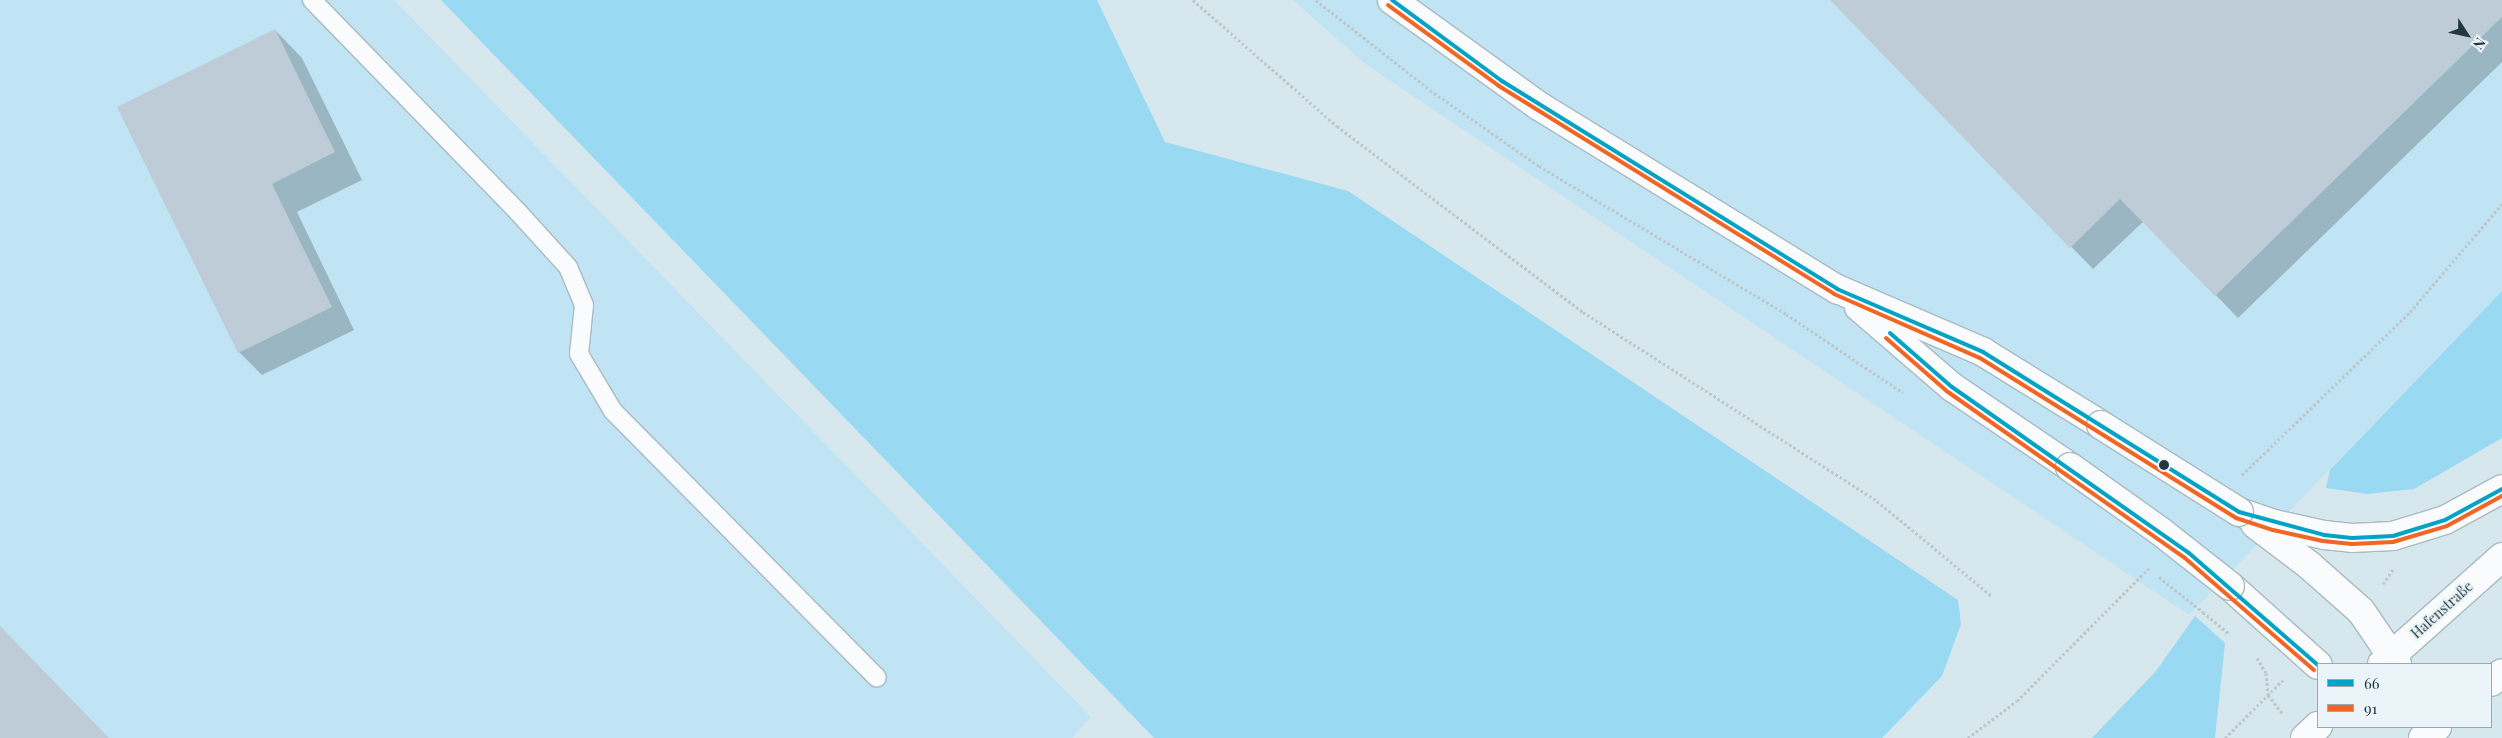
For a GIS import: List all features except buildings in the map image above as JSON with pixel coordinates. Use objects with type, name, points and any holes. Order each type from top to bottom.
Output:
[{"type":"street","points":[[1392,0],[1539,106],[1837,289],[1982,352],[2238,512],[2271,529],[2360,612],[2390,661]]},
{"type":"street","points":[[1837,289],[1952,387],[2160,531],[2230,586],[2317,664]]},
{"type":"street","points":[[2271,529],[2352,538],[2393,536],[2445,520],[2502,490]]},
{"type":"street","name":"Hafenstraße","points":[[2390,661],[2502,557]]},
{"type":"street","points":[[2492,681],[2502,673]]},
{"type":"street","points":[[2305,738],[2317,727]]},
{"type":"lane","points":[[312,0],[518,212],[568,267],[584,305],[579,354],[613,411],[878,678]]},
{"type":"path","points":[[1193,0],[1337,126],[1583,312],[1877,501],[1992,596]]},
{"type":"path","points":[[1316,0],[1430,90],[1539,166],[1786,314],[1907,395]]},
{"type":"path","points":[[2204,612],[2237,641]]},
{"type":"path","points":[[2251,653],[2266,673],[2268,695]]},
{"type":"shaded area","points":[[0,0],[394,0],[1091,717],[1072,738],[0,738]]},
{"type":"shaded area","points":[[441,0],[1097,0],[1165,142],[1348,191],[1958,600],[1961,624],[1942,676],[1882,738],[1154,738]]},
{"type":"shaded area","points":[[1293,0],[2502,0],[2502,291],[2189,615],[1364,63]]},
{"type":"shaded area","points":[[2502,291],[2502,438],[2414,489],[2367,494],[2326,488],[2330,470]]},
{"type":"shaded area","points":[[2195,616],[2225,643],[2215,738],[2092,738],[2156,671]]},
{"type":"transit line","name":"66","points":[[1392,0],[1502,81],[1837,289],[1983,352],[2239,512],[2324,535],[2352,538],[2393,536],[2445,520],[2502,489]]},
{"type":"transit line","name":"91","points":[[1388,5],[1499,86],[1834,294],[1980,358],[2236,518],[2273,530],[2323,541],[2352,544],[2393,542],[2447,526],[2502,496]]},
{"type":"transit line","name":"66","points":[[1890,333],[1952,387],[2189,553],[2317,664]]},
{"type":"transit line","name":"91","points":[[1886,338],[1948,392],[2185,558],[2314,670]]}]
